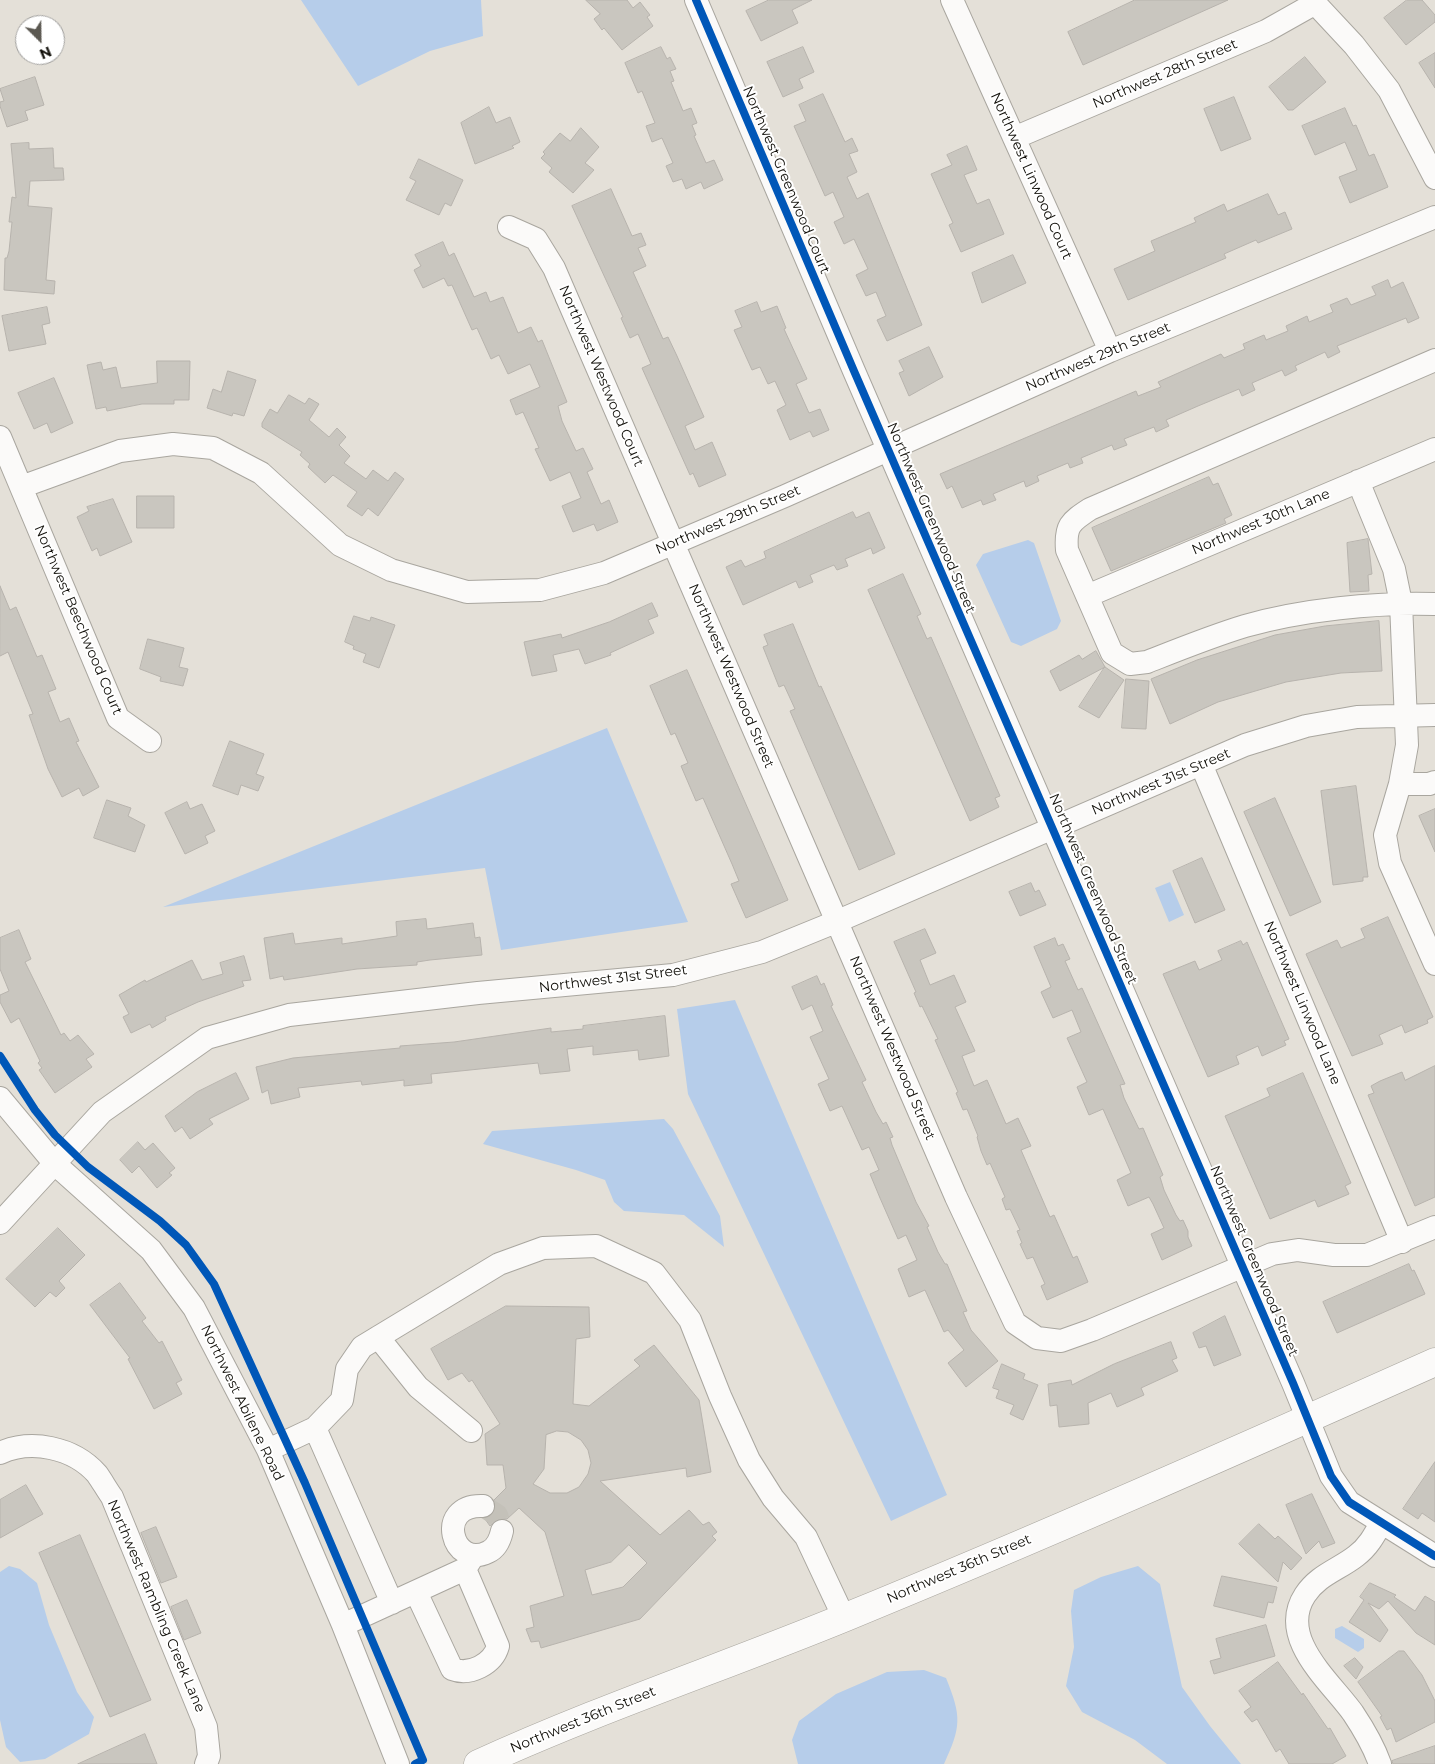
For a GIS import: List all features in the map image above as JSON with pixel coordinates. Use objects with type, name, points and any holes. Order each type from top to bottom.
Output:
[{"type":"main road","name":"Northwest 36th Street","points":[[478,1764],[628,1702],[844,1618],[1435,1362]]},
{"type":"street","name":"Northwest Greenwood Court","points":[[696,0],[854,371]]},
{"type":"street","name":"Northwest Linwood Court","points":[[952,0],[1110,351]]},
{"type":"street","name":"Northwest 28th Street","points":[[1014,138],[1257,34],[1313,2]]},
{"type":"street","points":[[1313,2],[1354,45],[1389,90],[1435,178]]},
{"type":"street","name":"Northwest 29th Street","points":[[21,487],[120,452],[174,444],[213,448],[261,473],[340,545],[391,570],[467,592],[540,590],[604,573],[1110,351],[1435,217]]},
{"type":"street","name":"Northwest Westwood Court","points":[[508,228],[536,239],[554,268],[673,543]]},
{"type":"street","points":[[1435,360],[1090,509],[1075,518],[1066,533],[1068,550],[1112,654],[1130,664],[1147,662],[1246,626],[1304,614],[1401,603],[1435,604]]},
{"type":"street","name":"Northwest Greenwood Street","points":[[854,371],[1308,1418]]},
{"type":"street","name":"Northwest Beechwood Court","points":[[0,437],[118,718],[150,741]]},
{"type":"street","name":"Northwest 30th Lane","points":[[1087,596],[1358,481],[1434,451]]},
{"type":"street","points":[[1358,481],[1394,569],[1401,603],[1407,745],[1400,784],[1385,835],[1390,864],[1428,929],[1435,964]]},
{"type":"street","name":"Northwest Westwood Street","points":[[673,543],[956,1197],[1015,1323],[1037,1338],[1061,1341],[1092,1330],[1272,1254],[1298,1250],[1334,1255],[1367,1255],[1435,1227]]},
{"type":"street","name":"Northwest 31st Street","points":[[0,1223],[102,1112],[207,1038],[289,1015],[478,993],[673,975],[762,952],[1246,745],[1306,726],[1357,717],[1435,714]]},
{"type":"street","name":"Northwest Linwood Lane","points":[[1201,764],[1402,1242]]},
{"type":"street","points":[[1400,784],[1428,784],[1435,782]]},
{"type":"street","name":"Northwest Abilene Road","points":[[0,1098],[55,1164],[151,1250],[194,1308],[268,1450],[343,1625],[398,1764]]},
{"type":"street","points":[[268,1450],[315,1428],[342,1400],[347,1369],[362,1347],[378,1337],[499,1264],[543,1248],[596,1246],[654,1273],[690,1320],[720,1396],[749,1460],[773,1498],[806,1537],[844,1618]]},
{"type":"street","points":[[378,1337],[418,1387],[471,1431]]},
{"type":"street","points":[[1308,1418],[1331,1476],[1349,1502],[1435,1556]]},
{"type":"street","points":[[315,1428],[392,1603]]},
{"type":"street","name":"Northwest Rambling Creek Lane","points":[[0,1453],[14,1446],[50,1446],[77,1459],[96,1473],[112,1497],[206,1728],[209,1756],[206,1764]]},
{"type":"street","points":[[416,1592],[452,1669],[459,1672],[468,1671],[482,1666],[496,1655],[498,1646],[470,1562],[466,1553],[455,1542],[453,1526],[460,1513],[474,1506],[483,1506]]},
{"type":"street","points":[[1380,1764],[1354,1715],[1317,1671],[1303,1645],[1297,1628],[1296,1612],[1315,1581],[1356,1556],[1371,1541],[1381,1523]]},
{"type":"street","points":[[343,1625],[416,1592],[482,1555],[496,1546],[502,1531]]},
{"type":"water","points":[[301,0],[481,0],[483,36],[430,51],[358,86]]},
{"type":"water","points":[[1028,540],[1034,543],[1061,621],[1057,629],[1021,646],[1011,642],[976,565],[983,554]]},
{"type":"water","points":[[607,728],[688,922],[501,950],[485,868],[163,907]]},
{"type":"water","points":[[1170,882],[1184,915],[1169,922],[1155,888]]},
{"type":"water","points":[[735,1000],[947,1495],[891,1521],[688,1094],[677,1009]]},
{"type":"water","points":[[664,1119],[673,1129],[720,1216],[724,1247],[684,1215],[624,1211],[614,1202],[605,1180],[483,1144],[492,1131]]},
{"type":"water","points":[[9,1566],[20,1569],[37,1583],[49,1625],[77,1692],[94,1717],[89,1734],[45,1759],[20,1762],[6,1747],[0,1720],[0,1572]]},
{"type":"water","points":[[1138,1566],[1160,1584],[1182,1687],[1241,1764],[1167,1764],[1135,1740],[1082,1712],[1066,1686],[1074,1647],[1071,1611],[1074,1590],[1101,1577]]},
{"type":"water","points":[[1342,1626],[1364,1639],[1364,1648],[1358,1652],[1335,1638],[1335,1629]]},
{"type":"water","points":[[924,1670],[946,1678],[955,1703],[957,1713],[956,1731],[944,1764],[798,1764],[792,1740],[799,1721],[836,1694],[887,1672]]},
{"type":"building","points":[[586,0],[627,0],[633,8],[640,2],[650,15],[647,17],[653,26],[622,50],[594,19],[600,14]]},
{"type":"building","points":[[769,0],[812,0],[792,10],[798,23],[761,41],[746,11]]},
{"type":"building","points":[[1135,0],[1228,0],[1083,65],[1068,32]]},
{"type":"building","points":[[1407,0],[1422,0],[1435,15],[1435,22],[1406,45],[1384,18]]},
{"type":"building","points":[[661,47],[667,59],[670,57],[676,69],[670,71],[674,81],[671,82],[683,111],[691,108],[697,123],[692,125],[696,135],[694,136],[706,163],[714,160],[723,180],[704,189],[701,182],[686,189],[682,179],[673,182],[666,166],[673,163],[662,138],[652,142],[646,126],[655,123],[642,91],[638,93],[625,63]]},
{"type":"building","points":[[803,47],[814,72],[799,79],[803,88],[783,97],[767,62]]},
{"type":"building","points":[[1435,53],[1435,88],[1419,63]]},
{"type":"building","points":[[1305,57],[1326,82],[1293,110],[1288,110],[1269,87]]},
{"type":"building","points":[[35,77],[44,105],[25,111],[28,120],[7,127],[0,106],[0,102],[4,101],[0,89]]},
{"type":"building","points":[[823,94],[845,142],[852,138],[858,151],[849,154],[857,172],[847,177],[857,199],[868,193],[922,325],[887,341],[877,320],[886,316],[876,292],[866,296],[856,275],[868,269],[854,239],[844,244],[834,222],[844,217],[833,192],[825,196],[794,126],[806,121],[799,105]]},
{"type":"building","points":[[1234,97],[1251,139],[1221,151],[1204,109]]},
{"type":"building","points":[[489,107],[496,123],[510,117],[520,142],[512,146],[514,148],[475,164],[461,123]]},
{"type":"building","points":[[1345,108],[1353,126],[1356,125],[1369,156],[1374,154],[1388,187],[1350,203],[1339,177],[1357,170],[1345,142],[1315,155],[1302,126]]},
{"type":"building","points":[[581,128],[599,147],[585,163],[594,170],[573,193],[549,172],[552,168],[541,158],[545,154],[543,152],[560,133],[570,141]]},
{"type":"building","points":[[29,143],[29,149],[53,148],[54,168],[63,168],[64,180],[30,181],[28,206],[52,208],[46,280],[55,281],[54,294],[4,290],[5,258],[7,258],[9,251],[12,222],[9,222],[12,197],[16,198],[11,144]]},
{"type":"building","points":[[967,146],[977,170],[964,175],[977,204],[989,199],[1004,234],[961,252],[949,225],[953,223],[931,174],[952,165],[947,155]]},
{"type":"building","points":[[419,159],[463,180],[451,206],[445,203],[439,215],[406,200],[416,181],[410,178]]},
{"type":"building","points":[[611,189],[632,236],[641,233],[646,245],[638,248],[646,266],[633,272],[663,339],[668,337],[704,417],[685,426],[695,450],[712,442],[726,475],[699,487],[693,473],[690,475],[642,368],[651,364],[638,334],[630,338],[621,318],[623,317],[572,206]]},
{"type":"building","points":[[1268,194],[1278,215],[1285,212],[1292,229],[1258,243],[1256,240],[1224,254],[1226,258],[1128,300],[1114,269],[1155,251],[1151,241],[1196,222],[1194,218],[1224,204],[1227,211]]},
{"type":"building","points":[[443,242],[449,256],[454,253],[474,297],[486,292],[490,302],[503,297],[518,333],[531,327],[538,342],[542,340],[567,402],[558,406],[562,421],[576,451],[583,448],[593,469],[587,472],[601,504],[609,500],[618,522],[597,531],[594,524],[573,532],[562,506],[581,498],[570,472],[550,481],[535,449],[539,448],[523,412],[516,415],[510,400],[540,387],[530,364],[508,374],[499,355],[491,359],[477,328],[472,330],[452,285],[448,286],[444,278],[423,288],[414,270],[421,266],[415,255]]},
{"type":"building","points":[[1013,255],[1026,283],[982,303],[972,273]]},
{"type":"building","points":[[1388,280],[1391,288],[1403,282],[1419,318],[1408,323],[1406,318],[1337,346],[1340,352],[1328,358],[1325,352],[1295,366],[1297,370],[1285,376],[1282,370],[1252,383],[1255,390],[1242,396],[1239,389],[1198,406],[1166,420],[1169,426],[1156,432],[1154,427],[1124,439],[1127,445],[1114,450],[1112,445],[1081,458],[1083,463],[1070,468],[1068,463],[1037,476],[1039,481],[1026,487],[1024,481],[993,494],[996,500],[983,505],[981,500],[962,508],[952,486],[947,489],[940,474],[1136,391],[1138,396],[1161,387],[1158,382],[1221,354],[1224,358],[1245,349],[1243,344],[1264,335],[1266,340],[1288,331],[1286,326],[1307,316],[1309,322],[1333,312],[1330,305],[1347,298],[1351,305],[1376,295],[1372,287]]},
{"type":"building","points":[[757,302],[761,312],[777,306],[786,328],[784,329],[807,379],[796,384],[809,413],[820,409],[829,430],[813,437],[810,431],[790,440],[777,410],[786,405],[775,381],[768,384],[760,367],[752,370],[734,330],[742,327],[735,311]]},
{"type":"building","points":[[47,307],[50,323],[42,325],[46,344],[9,351],[2,316]]},
{"type":"building","points":[[929,347],[943,377],[909,396],[899,373],[904,371],[899,361]]},
{"type":"building","points":[[157,361],[190,361],[189,400],[174,400],[174,404],[142,404],[107,411],[106,407],[96,409],[87,365],[101,362],[103,370],[116,367],[121,388],[157,383]]},
{"type":"building","points":[[228,371],[256,380],[244,416],[233,413],[232,416],[207,408],[213,389],[221,392]]},
{"type":"building","points":[[54,378],[73,423],[51,433],[47,423],[34,429],[18,393]]},
{"type":"building","points":[[289,395],[305,404],[309,398],[319,404],[309,420],[329,437],[337,428],[346,437],[339,445],[350,456],[344,463],[366,479],[373,470],[388,481],[395,472],[404,479],[378,516],[368,508],[362,516],[347,506],[357,492],[333,475],[325,483],[308,467],[310,464],[300,455],[302,452],[262,427],[262,423],[270,409],[277,413]]},
{"type":"building","points":[[1209,477],[1213,485],[1218,483],[1232,515],[1224,519],[1226,523],[1111,571],[1092,528]]},
{"type":"building","points":[[137,496],[174,496],[174,528],[137,528]]},
{"type":"building","points":[[113,499],[132,542],[100,556],[97,548],[92,551],[77,517],[89,511],[87,507]]},
{"type":"building","points":[[853,512],[856,518],[869,512],[885,548],[873,554],[871,548],[845,559],[848,566],[837,570],[834,565],[810,575],[813,582],[799,588],[796,581],[743,605],[726,567],[741,560],[745,567],[766,558],[764,552]]},
{"type":"building","points":[[1368,539],[1372,574],[1368,575],[1369,591],[1350,592],[1347,543]]},
{"type":"building","points":[[903,574],[921,614],[917,616],[927,639],[931,637],[1000,796],[995,798],[999,807],[970,821],[868,590]]},
{"type":"building","points":[[0,586],[10,610],[16,607],[37,657],[42,655],[56,689],[48,692],[60,722],[69,718],[79,741],[76,742],[99,787],[83,796],[79,788],[62,797],[48,769],[29,715],[33,714],[8,652],[0,656]]},
{"type":"building","points":[[652,603],[658,616],[648,620],[654,633],[610,653],[611,655],[585,664],[579,649],[553,655],[557,671],[532,676],[524,642],[561,634],[562,638],[609,622]]},
{"type":"building","points":[[354,616],[370,621],[371,617],[395,625],[379,668],[363,662],[366,654],[353,649],[354,646],[345,642]]},
{"type":"building","points":[[1379,621],[1382,671],[1341,673],[1286,682],[1218,702],[1170,724],[1151,679],[1197,660],[1275,635],[1325,626]]},
{"type":"building","points":[[793,624],[819,687],[821,686],[895,854],[859,870],[790,711],[795,709],[784,685],[779,687],[763,647],[768,645],[764,635]]},
{"type":"building","points":[[148,639],[184,648],[179,667],[188,669],[183,686],[160,681],[161,677],[140,669]]},
{"type":"building","points":[[1096,651],[1105,667],[1060,691],[1050,671],[1079,655],[1082,659]]},
{"type":"building","points":[[1105,667],[1124,680],[1099,718],[1079,707]]},
{"type":"building","points":[[687,670],[788,900],[746,918],[731,884],[739,881],[732,864],[703,798],[696,801],[681,766],[688,763],[675,733],[671,735],[650,686]]},
{"type":"building","points":[[1126,679],[1149,681],[1146,729],[1122,728]]},
{"type":"building","points":[[230,741],[264,754],[256,774],[264,777],[258,791],[241,785],[238,795],[213,786]]},
{"type":"building","points":[[1356,786],[1368,877],[1363,877],[1363,881],[1333,885],[1321,791]]},
{"type":"building","points":[[1275,798],[1321,902],[1290,916],[1244,812]]},
{"type":"building","points":[[107,800],[131,808],[128,816],[145,825],[135,852],[94,838]]},
{"type":"building","points":[[187,802],[190,809],[202,804],[215,831],[205,836],[208,843],[185,854],[165,813]]},
{"type":"building","points":[[1435,809],[1435,852],[1419,816]]},
{"type":"building","points":[[1202,858],[1225,910],[1195,923],[1173,871]]},
{"type":"building","points":[[1031,883],[1035,892],[1039,890],[1046,905],[1020,916],[1009,892]]},
{"type":"building","points":[[1388,917],[1433,1017],[1427,1020],[1428,1023],[1405,1033],[1402,1025],[1379,1035],[1383,1044],[1352,1056],[1306,954],[1337,940],[1341,948],[1365,938],[1361,929]]},
{"type":"building","points":[[426,919],[427,929],[473,923],[475,938],[480,937],[482,955],[417,962],[417,965],[357,969],[284,980],[283,976],[270,979],[264,938],[293,933],[295,944],[342,938],[342,944],[397,936],[396,922]]},
{"type":"building","points":[[925,929],[936,953],[920,960],[930,985],[954,975],[966,1002],[955,1007],[975,1051],[962,1056],[974,1086],[987,1080],[1006,1124],[1018,1118],[1031,1146],[1021,1150],[1050,1217],[1054,1215],[1073,1258],[1077,1256],[1088,1282],[1047,1300],[1041,1286],[1045,1284],[1033,1257],[1027,1259],[1020,1244],[1022,1243],[1017,1231],[1020,1230],[1010,1209],[1006,1210],[1002,1199],[1005,1197],[990,1163],[987,1165],[967,1109],[963,1110],[956,1093],[958,1092],[935,1040],[938,1039],[922,1006],[920,1007],[914,993],[916,992],[894,942]]},
{"type":"building","points":[[19,930],[31,959],[25,962],[61,1035],[64,1033],[70,1041],[78,1035],[94,1054],[86,1059],[92,1067],[55,1093],[39,1070],[42,1068],[38,1063],[40,1061],[19,1018],[11,1023],[0,1002],[0,995],[9,991],[0,969],[0,938]]},
{"type":"building","points":[[1055,938],[1058,946],[1063,944],[1070,959],[1065,961],[1078,990],[1082,988],[1125,1084],[1120,1085],[1124,1098],[1139,1129],[1143,1128],[1163,1175],[1160,1177],[1164,1190],[1176,1215],[1180,1221],[1183,1220],[1188,1231],[1188,1237],[1192,1246],[1162,1260],[1151,1234],[1164,1228],[1153,1204],[1149,1197],[1128,1206],[1117,1180],[1131,1173],[1103,1109],[1089,1115],[1077,1087],[1087,1082],[1067,1038],[1081,1032],[1072,1010],[1053,1018],[1041,992],[1051,987],[1034,947]]},
{"type":"building","points":[[1241,941],[1243,945],[1247,942],[1289,1039],[1284,1041],[1286,1045],[1262,1056],[1258,1046],[1236,1056],[1239,1064],[1208,1077],[1163,974],[1195,961],[1199,970],[1222,960],[1218,951]]},
{"type":"building","points":[[244,956],[251,980],[242,981],[244,986],[198,1002],[165,1017],[166,1020],[152,1028],[150,1024],[131,1033],[123,1017],[129,1014],[119,995],[145,980],[146,982],[192,960],[202,980],[223,974],[220,963]]},
{"type":"building","points":[[817,976],[821,985],[824,983],[833,1005],[831,1006],[866,1080],[862,1082],[876,1112],[883,1124],[886,1122],[893,1137],[890,1138],[892,1145],[916,1202],[929,1226],[927,1227],[938,1252],[945,1264],[947,1264],[953,1278],[967,1311],[963,1312],[971,1330],[998,1361],[966,1387],[948,1363],[964,1350],[948,1330],[944,1332],[925,1290],[909,1297],[898,1269],[917,1260],[906,1235],[898,1239],[880,1198],[870,1174],[879,1170],[869,1147],[862,1150],[842,1106],[830,1111],[818,1084],[829,1079],[810,1037],[823,1031],[812,1005],[802,1010],[792,987]]},
{"type":"building","points":[[665,1016],[669,1056],[639,1060],[638,1050],[593,1055],[593,1046],[567,1049],[570,1071],[540,1074],[538,1063],[431,1074],[432,1083],[404,1086],[404,1080],[362,1085],[361,1081],[298,1088],[300,1097],[271,1104],[268,1090],[262,1093],[256,1067],[293,1058],[454,1042],[551,1028],[551,1032],[583,1029],[583,1026]]},
{"type":"building","points":[[1435,1066],[1435,1197],[1415,1206],[1368,1095],[1374,1093],[1371,1086],[1380,1081],[1402,1072],[1405,1080]]},
{"type":"building","points":[[236,1073],[249,1099],[209,1119],[213,1124],[190,1139],[182,1127],[175,1132],[165,1116],[197,1092]]},
{"type":"building","points":[[1303,1073],[1351,1183],[1345,1186],[1349,1194],[1318,1207],[1315,1200],[1270,1219],[1225,1116],[1270,1096],[1267,1089]]},
{"type":"building","points":[[138,1142],[145,1150],[153,1143],[175,1168],[169,1173],[172,1175],[157,1188],[139,1166],[132,1173],[120,1160]]},
{"type":"building","points":[[58,1228],[85,1255],[59,1281],[65,1288],[56,1297],[50,1292],[35,1307],[6,1279]]},
{"type":"building","points":[[1409,1264],[1412,1271],[1414,1270],[1425,1294],[1337,1333],[1323,1302]]},
{"type":"building","points":[[120,1283],[146,1318],[142,1321],[159,1343],[162,1341],[182,1380],[176,1383],[182,1394],[154,1409],[128,1359],[130,1358],[90,1305]]},
{"type":"building","points":[[506,1306],[589,1307],[590,1337],[576,1339],[573,1404],[589,1406],[640,1366],[634,1360],[654,1345],[699,1400],[711,1472],[687,1477],[686,1468],[600,1481],[660,1535],[689,1510],[703,1525],[709,1522],[717,1532],[712,1536],[716,1540],[640,1619],[541,1648],[539,1641],[531,1642],[526,1629],[534,1627],[530,1606],[564,1596],[545,1532],[519,1508],[507,1519],[498,1519],[490,1526],[485,1519],[495,1511],[494,1500],[506,1488],[503,1465],[487,1465],[485,1434],[500,1424],[472,1380],[469,1382],[462,1373],[448,1380],[431,1349]],"holes":[[[557,1431],[568,1432],[581,1440],[588,1450],[591,1463],[588,1474],[579,1487],[567,1493],[550,1493],[533,1484],[544,1469],[546,1435]],[[629,1545],[647,1563],[623,1587],[592,1595],[585,1570],[611,1562]]]},
{"type":"building","points":[[1225,1316],[1241,1355],[1214,1366],[1206,1346],[1199,1348],[1193,1333]]},
{"type":"building","points":[[1171,1342],[1177,1358],[1172,1360],[1178,1371],[1141,1388],[1144,1395],[1117,1407],[1111,1393],[1088,1403],[1089,1424],[1059,1427],[1057,1405],[1050,1406],[1048,1384],[1071,1380],[1072,1385],[1114,1364]]},
{"type":"building","points":[[1002,1364],[1025,1374],[1023,1379],[1038,1385],[1023,1420],[1010,1414],[1014,1405],[996,1398],[999,1390],[993,1388]]},
{"type":"building","points":[[1435,1462],[1435,1522],[1422,1513],[1418,1519],[1403,1509]]},
{"type":"building","points":[[26,1485],[43,1514],[0,1538],[0,1500]]},
{"type":"building","points":[[1312,1494],[1335,1543],[1322,1548],[1319,1541],[1306,1554],[1286,1505]]},
{"type":"building","points":[[1259,1524],[1275,1539],[1278,1536],[1302,1558],[1291,1570],[1283,1562],[1278,1582],[1239,1544]]},
{"type":"building","points":[[156,1527],[177,1577],[161,1583],[141,1533]]},
{"type":"building","points":[[80,1535],[151,1700],[110,1717],[39,1553]]},
{"type":"building","points":[[1222,1576],[1277,1587],[1273,1603],[1268,1602],[1264,1618],[1214,1606]]},
{"type":"building","points":[[1370,1583],[1396,1595],[1394,1597],[1415,1611],[1425,1596],[1435,1602],[1435,1645],[1416,1633],[1388,1601],[1379,1609],[1368,1603],[1388,1630],[1380,1642],[1349,1622],[1364,1600],[1360,1597]]},
{"type":"building","points":[[187,1600],[201,1633],[184,1640],[171,1607]]},
{"type":"building","points":[[1266,1625],[1275,1656],[1214,1674],[1210,1661],[1221,1658],[1216,1639]]},
{"type":"building","points":[[1399,1651],[1404,1651],[1422,1675],[1435,1701],[1435,1722],[1396,1742],[1391,1728],[1387,1730],[1380,1717],[1382,1716],[1358,1682]]},
{"type":"building","points":[[1355,1658],[1363,1667],[1356,1679],[1344,1666]]},
{"type":"building","points":[[1278,1662],[1328,1729],[1330,1728],[1346,1756],[1332,1764],[1289,1764],[1280,1749],[1276,1752],[1257,1719],[1252,1722],[1244,1712],[1251,1707],[1239,1691]]},
{"type":"building","points":[[145,1734],[157,1764],[78,1764]]},
{"type":"building","points":[[1435,1746],[1435,1764],[1393,1764],[1392,1761]]},
{"type":"tunnel","points":[[483,1506],[497,1515],[502,1531]]},
{"type":"cycle path","points":[[696,0],[854,371],[1293,1383],[1331,1476],[1349,1502],[1435,1556]]},
{"type":"cycle path","points":[[0,1056],[35,1110],[55,1135],[88,1167],[160,1221],[186,1245],[214,1284],[305,1483],[423,1760],[415,1764]]}]
